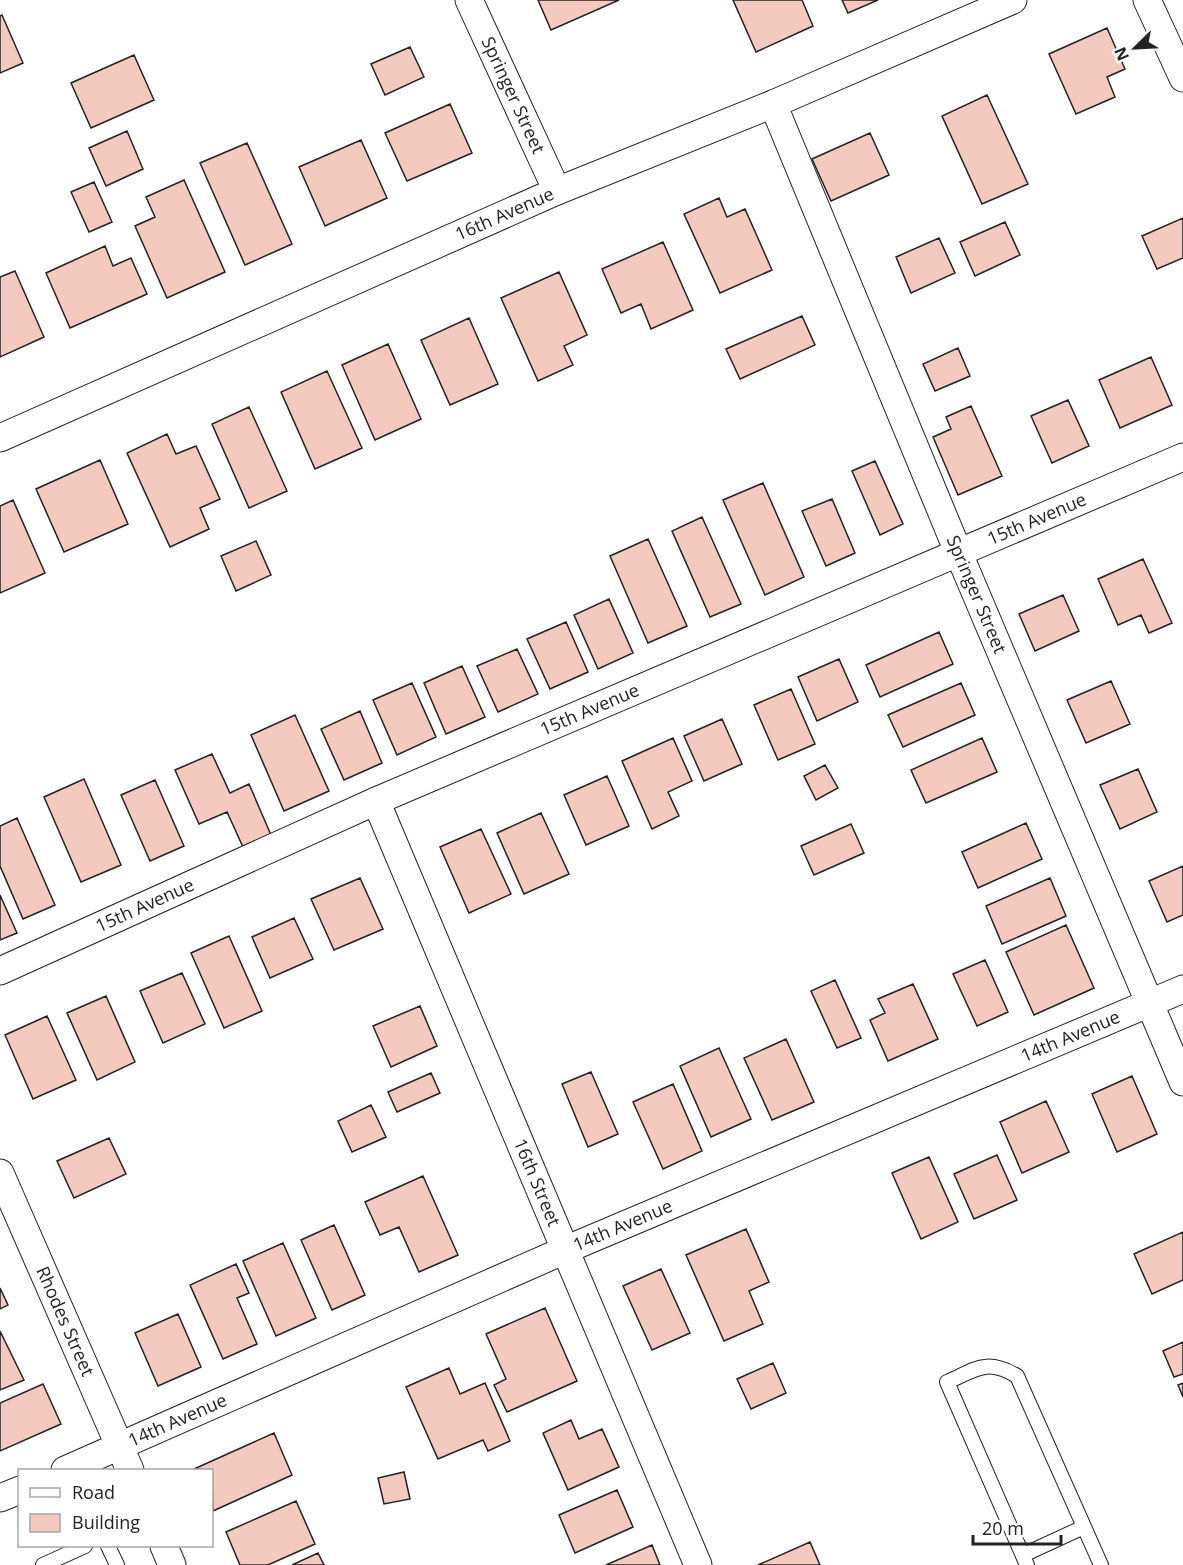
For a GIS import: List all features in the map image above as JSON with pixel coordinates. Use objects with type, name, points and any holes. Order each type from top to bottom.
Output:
[{"type":"street","name":"Springer Street","points":[[469,0],[557,191]]},
{"type":"street","name":"16th Avenue","points":[[0,438],[557,191],[773,104],[1013,0]]},
{"type":"street","points":[[1147,0],[1183,78]]},
{"type":"street","name":"Springer Street","points":[[773,104],[959,554],[1183,1082]]},
{"type":"street","name":"15th Avenue","points":[[0,971],[376,801],[1183,457]]},
{"type":"street","name":"16th Street","points":[[376,801],[698,1565]]},
{"type":"street","name":"14th Avenue","points":[[70,1469],[125,1459],[565,1250],[1183,989]]},
{"type":"street","name":"Rhodes Street","points":[[0,1173],[125,1459]]},
{"type":"street","points":[[0,1498],[18,1491]]},
{"type":"street","points":[[165,1547],[172,1565]]},
{"type":"lane","points":[[1084,1527],[1025,1560],[947,1382],[988,1365],[1004,1368],[1017,1376],[1101,1565]]},
{"type":"lane","points":[[43,1565],[81,1547]]},
{"type":"lane","points":[[109,1547],[117,1565]]},
{"type":"building","points":[[538,0],[619,0],[551,30]]},
{"type":"building","points":[[733,0],[802,0],[813,26],[756,52]]},
{"type":"building","points":[[842,0],[878,0],[848,13]]},
{"type":"building","points":[[2,15],[23,63],[0,73],[0,16]]},
{"type":"building","points":[[1107,28],[1125,69],[1107,77],[1115,97],[1076,114],[1049,54]]},
{"type":"building","points":[[410,47],[424,77],[385,95],[371,64]]},
{"type":"building","points":[[134,55],[154,100],[91,128],[71,83]]},
{"type":"building","points":[[987,95],[1028,184],[982,204],[942,116]]},
{"type":"building","points":[[450,104],[472,153],[407,181],[385,133]]},
{"type":"building","points":[[127,131],[143,169],[106,186],[89,148]]},
{"type":"building","points":[[870,133],[889,175],[831,201],[812,159]]},
{"type":"building","points":[[361,140],[387,198],[325,226],[299,167]]},
{"type":"building","points":[[247,143],[292,244],[245,265],[200,163]]},
{"type":"building","points":[[184,180],[225,272],[167,298],[135,226],[155,217],[146,197]]},
{"type":"building","points":[[94,182],[112,222],[89,232],[71,192]]},
{"type":"building","points":[[719,198],[727,217],[745,209],[772,270],[720,293],[684,214]]},
{"type":"building","points":[[1183,218],[1183,258],[1157,269],[1142,236]]},
{"type":"building","points":[[1005,222],[1020,255],[975,276],[960,242]]},
{"type":"building","points":[[939,238],[955,273],[911,293],[896,257]]},
{"type":"building","points":[[663,242],[693,310],[651,329],[641,304],[621,313],[602,269]]},
{"type":"building","points":[[105,246],[113,266],[131,258],[147,294],[70,328],[46,273]]},
{"type":"building","points":[[15,271],[44,337],[0,357],[0,277]]},
{"type":"building","points":[[559,272],[587,335],[564,346],[573,365],[538,381],[501,298]]},
{"type":"building","points":[[802,316],[815,345],[740,379],[726,349]]},
{"type":"building","points":[[469,318],[498,384],[450,405],[421,340]]},
{"type":"building","points":[[388,344],[421,419],[375,440],[342,365]]},
{"type":"building","points":[[958,348],[970,376],[935,391],[923,364]]},
{"type":"building","points":[[1151,357],[1172,405],[1120,428],[1099,380]]},
{"type":"building","points":[[327,371],[362,448],[315,469],[281,392]]},
{"type":"building","points":[[1068,400],[1089,446],[1052,463],[1031,416]]},
{"type":"building","points":[[971,406],[1002,476],[958,495],[933,437],[951,429],[946,417]]},
{"type":"building","points":[[249,407],[287,491],[249,508],[212,424]]},
{"type":"building","points":[[167,434],[176,454],[196,446],[220,499],[200,508],[209,529],[170,547],[127,453]]},
{"type":"building","points":[[100,460],[128,524],[64,552],[36,489]]},
{"type":"building","points":[[875,461],[903,524],[880,535],[852,471]]},
{"type":"building","points":[[763,483],[804,577],[765,595],[723,500]]},
{"type":"building","points":[[832,499],[855,553],[826,566],[802,511]]},
{"type":"building","points":[[13,500],[45,573],[0,593],[0,506]]},
{"type":"building","points":[[702,517],[741,604],[710,617],[672,531]]},
{"type":"building","points":[[648,539],[687,626],[648,643],[610,556]]},
{"type":"building","points":[[256,541],[271,575],[236,591],[221,556]]},
{"type":"building","points":[[1143,559],[1172,623],[1149,633],[1141,615],[1118,625],[1098,579]]},
{"type":"building","points":[[1063,595],[1079,631],[1035,651],[1019,614]]},
{"type":"building","points":[[609,599],[633,653],[598,669],[574,615]]},
{"type":"building","points":[[566,622],[588,672],[550,689],[527,639]]},
{"type":"building","points":[[939,632],[953,664],[880,697],[866,665]]},
{"type":"building","points":[[517,649],[538,694],[498,712],[477,666]]},
{"type":"building","points":[[839,659],[858,702],[817,721],[798,677]]},
{"type":"building","points":[[462,666],[485,717],[446,734],[424,683]]},
{"type":"building","points":[[1111,681],[1130,724],[1086,743],[1067,700]]},
{"type":"building","points":[[412,683],[436,737],[397,755],[373,700]]},
{"type":"building","points":[[961,683],[975,715],[903,747],[888,715]]},
{"type":"building","points":[[791,689],[815,744],[778,760],[754,705]]},
{"type":"building","points":[[360,711],[382,763],[344,780],[321,729]]},
{"type":"building","points":[[295,715],[329,791],[284,811],[251,735]]},
{"type":"building","points":[[722,719],[742,764],[704,781],[684,736]]},
{"type":"building","points":[[673,738],[692,781],[668,792],[679,816],[652,829],[622,761]]},
{"type":"building","points":[[982,738],[997,772],[926,803],[911,770]]},
{"type":"building","points":[[212,754],[230,793],[249,784],[271,835],[243,847],[227,812],[199,824],[175,770]]},
{"type":"building","points":[[825,765],[838,788],[816,800],[804,776]]},
{"type":"building","points":[[1138,769],[1157,812],[1120,829],[1100,785]]},
{"type":"building","points":[[607,776],[629,826],[586,845],[564,795]]},
{"type":"building","points":[[84,779],[121,865],[81,882],[44,797]]},
{"type":"building","points":[[155,780],[184,846],[150,861],[121,795]]},
{"type":"building","points":[[541,813],[569,874],[524,894],[497,833]]},
{"type":"building","points":[[17,818],[55,905],[23,919],[0,866],[0,826]]},
{"type":"building","points":[[1026,823],[1042,859],[978,888],[962,852]]},
{"type":"building","points":[[851,824],[864,853],[814,875],[801,846]]},
{"type":"building","points":[[481,829],[511,894],[469,913],[440,847]]},
{"type":"building","points":[[1183,866],[1183,915],[1167,922],[1149,881]]},
{"type":"building","points":[[360,878],[383,929],[334,950],[311,899]]},
{"type":"building","points":[[1050,878],[1066,916],[1002,944],[986,906]]},
{"type":"building","points":[[0,895],[17,933],[0,940]]},
{"type":"building","points":[[294,918],[313,959],[270,978],[252,937]]},
{"type":"building","points":[[1066,925],[1094,988],[1034,1015],[1006,952]]},
{"type":"building","points":[[229,936],[262,1011],[224,1028],[191,953]]},
{"type":"building","points":[[985,960],[1008,1012],[977,1026],[953,974]]},
{"type":"building","points":[[182,973],[205,1024],[163,1043],[140,991]]},
{"type":"building","points":[[835,980],[861,1038],[837,1048],[811,991]]},
{"type":"building","points":[[913,984],[938,1039],[888,1061],[870,1020],[885,1013],[878,999]]},
{"type":"building","points":[[106,996],[135,1062],[97,1080],[67,1013]]},
{"type":"building","points":[[420,1006],[437,1046],[391,1067],[373,1026]]},
{"type":"building","points":[[47,1016],[76,1080],[33,1099],[5,1035]]},
{"type":"building","points":[[786,1039],[814,1102],[772,1120],[744,1058]]},
{"type":"building","points":[[719,1048],[751,1119],[711,1137],[680,1066]]},
{"type":"building","points":[[591,1072],[618,1134],[588,1147],[562,1084]]},
{"type":"building","points":[[431,1073],[440,1093],[397,1112],[388,1092]]},
{"type":"building","points":[[1132,1076],[1157,1134],[1117,1152],[1092,1094]]},
{"type":"building","points":[[673,1084],[702,1151],[663,1169],[633,1102]]},
{"type":"building","points":[[1046,1101],[1069,1152],[1022,1173],[1000,1122]]},
{"type":"building","points":[[371,1105],[386,1137],[352,1152],[338,1121]]},
{"type":"building","points":[[109,1138],[126,1174],[74,1198],[57,1161]]},
{"type":"building","points":[[997,1155],[1017,1200],[974,1219],[954,1174]]},
{"type":"building","points":[[929,1157],[958,1222],[921,1239],[892,1173]]},
{"type":"building","points":[[423,1176],[458,1255],[419,1272],[399,1227],[380,1235],[365,1202]]},
{"type":"building","points":[[334,1225],[365,1295],[332,1310],[301,1240]]},
{"type":"building","points":[[746,1229],[769,1282],[749,1291],[763,1324],[724,1341],[686,1255]]},
{"type":"building","points":[[1183,1232],[1183,1280],[1152,1294],[1134,1254]]},
{"type":"building","points":[[283,1243],[316,1318],[276,1336],[243,1261]]},
{"type":"building","points":[[236,1264],[249,1293],[237,1298],[257,1344],[223,1359],[190,1285]]},
{"type":"building","points":[[661,1269],[690,1333],[652,1350],[623,1286]]},
{"type":"building","points":[[0,1288],[8,1305],[0,1309]]},
{"type":"building","points":[[545,1308],[577,1381],[507,1412],[494,1385],[506,1379],[486,1334]]},
{"type":"building","points":[[178,1314],[201,1367],[158,1386],[135,1333]]},
{"type":"building","points":[[0,1331],[24,1380],[0,1390]]},
{"type":"building","points":[[1183,1342],[1183,1374],[1174,1377],[1163,1351]]},
{"type":"building","points":[[773,1363],[786,1393],[751,1409],[737,1379]]},
{"type":"building","points":[[449,1368],[460,1394],[485,1383],[510,1441],[488,1451],[483,1440],[438,1459],[406,1387]]},
{"type":"building","points":[[1183,1383],[1183,1397],[1178,1385]]},
{"type":"building","points":[[43,1384],[61,1424],[0,1451],[0,1403]]},
{"type":"building","points":[[571,1420],[579,1439],[602,1429],[619,1467],[568,1490],[543,1433]]},
{"type":"building","points":[[274,1433],[292,1475],[213,1511],[213,1469],[194,1469]]},
{"type":"building","points":[[404,1472],[410,1499],[384,1504],[378,1478]]},
{"type":"building","points":[[617,1490],[633,1527],[575,1553],[559,1515]]},
{"type":"building","points":[[296,1501],[315,1544],[268,1565],[240,1565],[226,1532]]},
{"type":"building","points":[[810,1542],[820,1565],[758,1565]]},
{"type":"building","points":[[652,1545],[660,1565],[606,1565]]},
{"type":"building","points":[[318,1553],[324,1565],[292,1565]]}]
